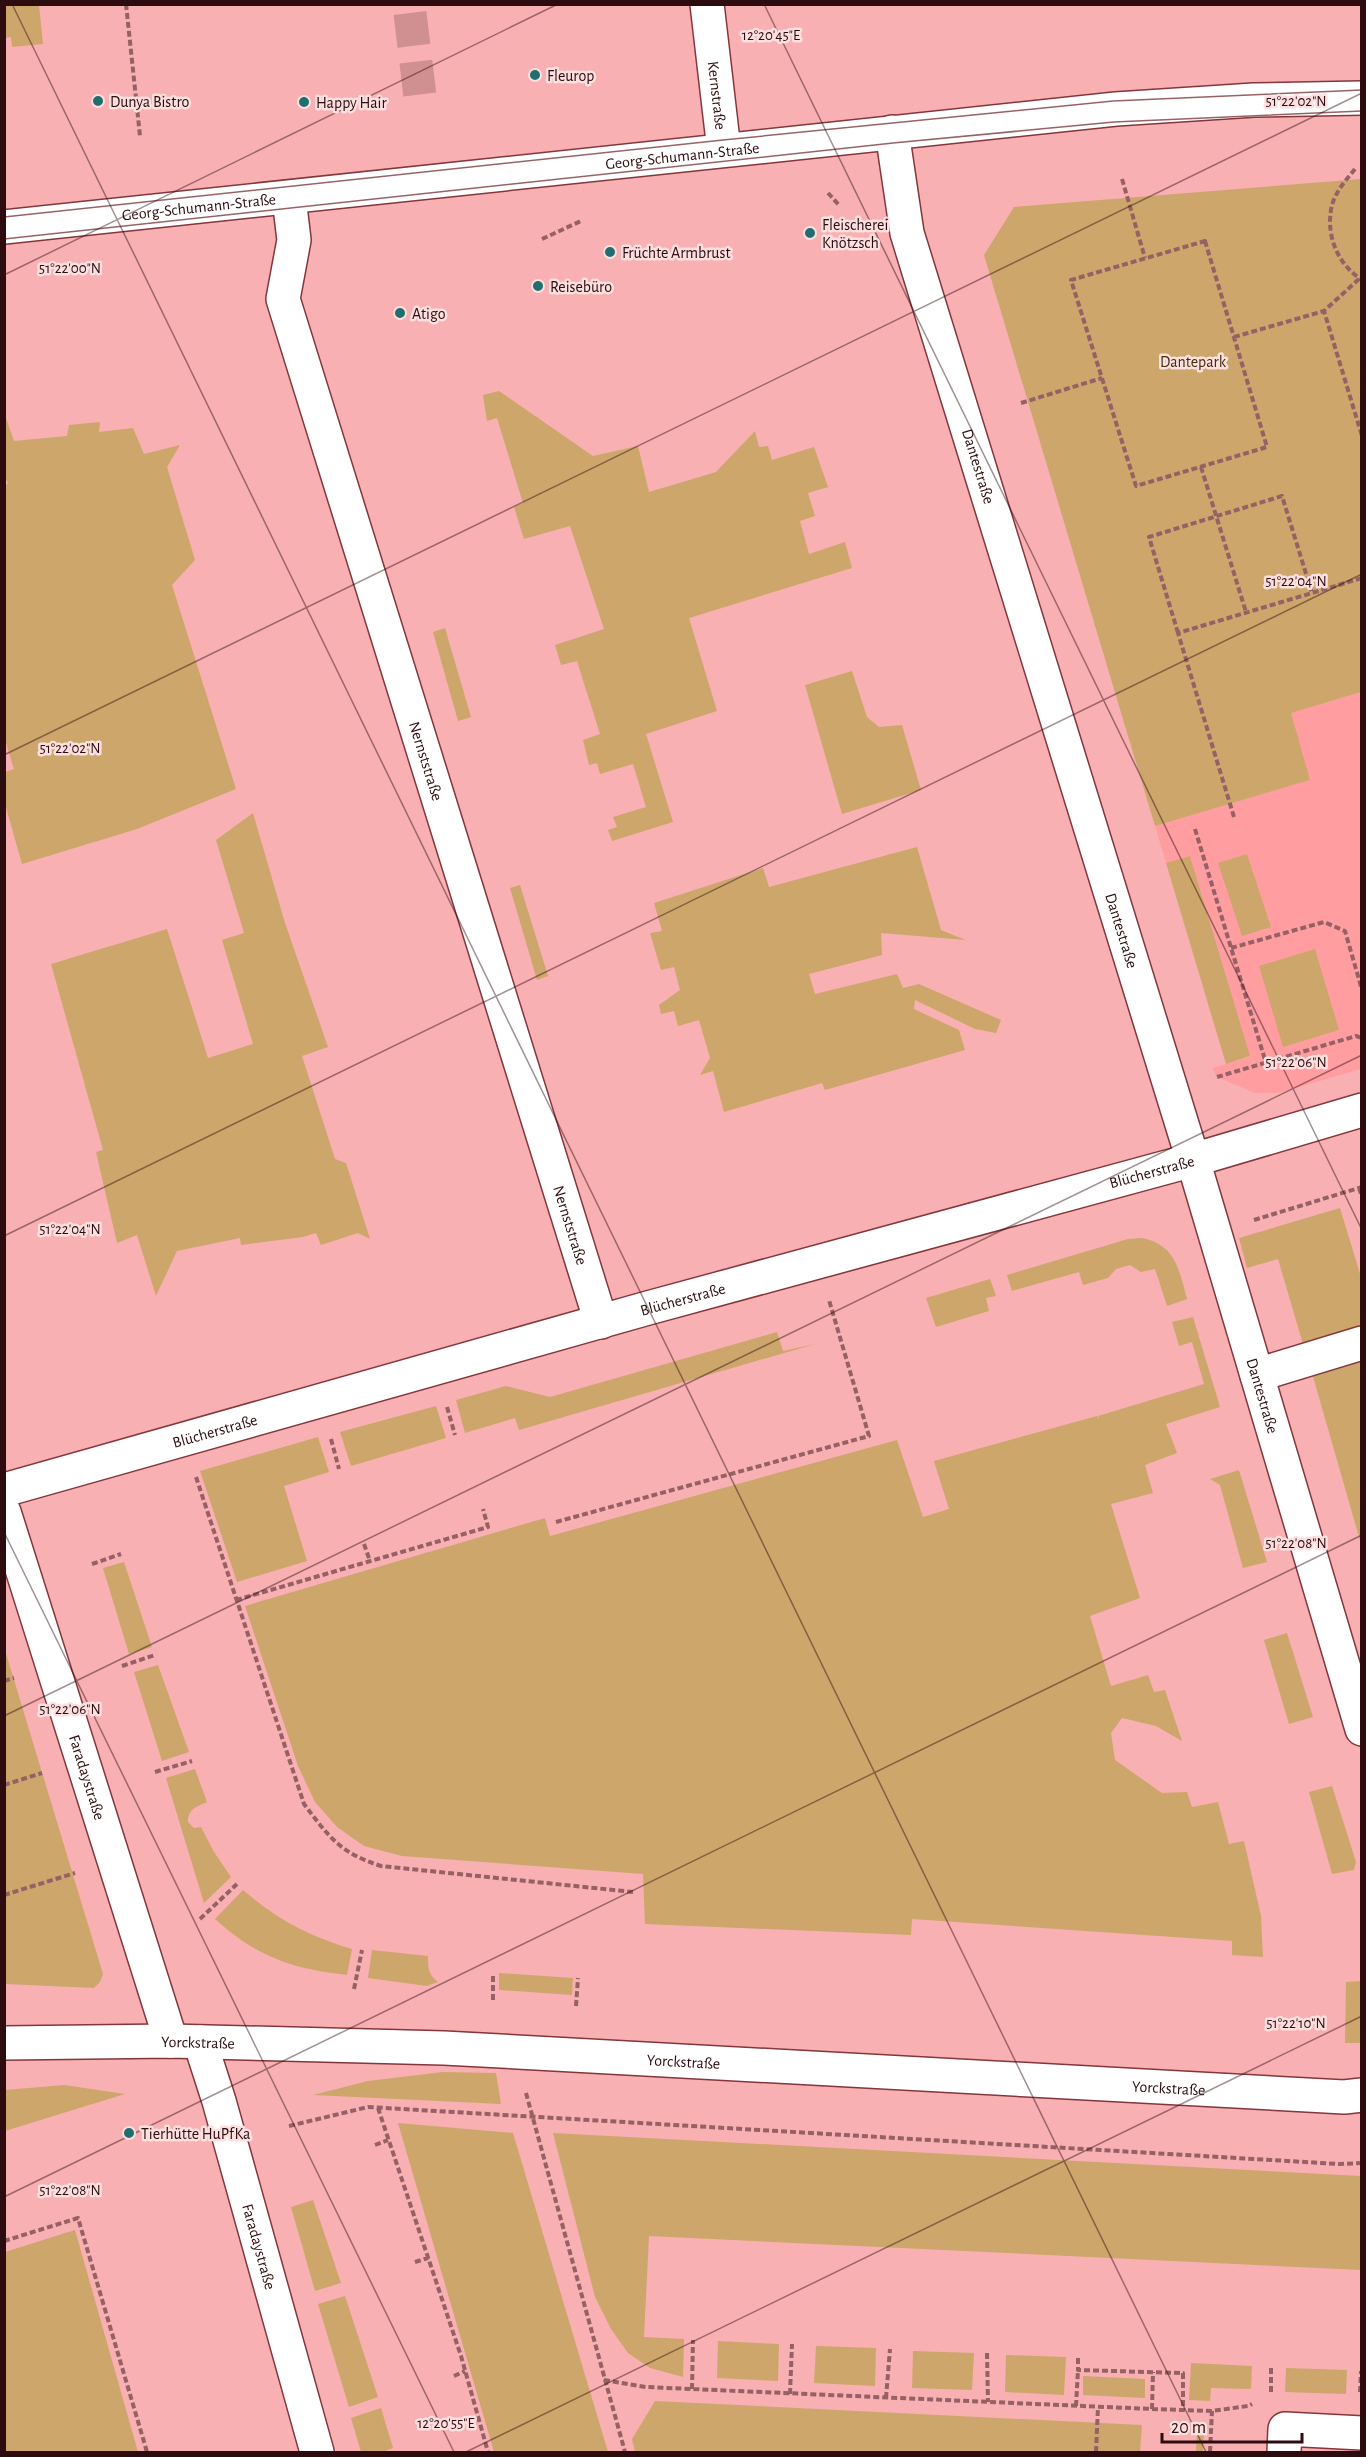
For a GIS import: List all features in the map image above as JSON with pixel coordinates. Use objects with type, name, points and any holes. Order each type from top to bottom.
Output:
[{"type":"street","name":"Kernstraße","points":[[707,4],[724,150]]},
{"type":"street","name":"Georg-Schumann-Straße","points":[[4,227],[1127,108],[1254,100],[1362,98]]},
{"type":"street","name":"Dantestraße","points":[[892,132],[908,233],[1193,1160],[1362,1729]]},
{"type":"street","name":"Nernststraße","points":[[289,198],[294,240],[283,299],[601,1322]]},
{"type":"street","name":"Blücherstraße","points":[[4,1490],[601,1322],[1193,1160],[1362,1110]]},
{"type":"street","points":[[1257,1375],[1362,1343]]},
{"type":"street","name":"Faradaystraße","points":[[4,1512],[185,2042],[219,2101],[317,2452]]},
{"type":"street","name":"Yorckstraße","points":[[4,2043],[185,2042],[444,2048],[1308,2095],[1362,2095]]},
{"type":"street","points":[[1284,2452],[1285,2429],[1361,2417]]},
{"type":"path","points":[[126,4],[140,136]]},
{"type":"path","points":[[1234,337],[1324,310],[1360,279],[1349,272],[1335,249],[1330,227],[1332,204],[1341,186],[1355,169]]},
{"type":"path","points":[[1122,179],[1145,258]]},
{"type":"path","points":[[828,193],[839,205]]},
{"type":"path","points":[[542,239],[580,221]]},
{"type":"path","points":[[1204,241],[1234,337],[1267,447],[1136,486],[1071,280],[1204,241]]},
{"type":"path","points":[[1324,310],[1362,436]]},
{"type":"path","points":[[1022,403],[1102,378]]},
{"type":"path","points":[[1200,467],[1246,612]]},
{"type":"path","points":[[1234,817],[1149,537],[1282,496],[1312,593]]},
{"type":"path","points":[[1178,633],[1362,578]]},
{"type":"path","points":[[1195,829],[1266,1063]]},
{"type":"path","points":[[1231,948],[1324,922],[1345,931],[1362,990]]},
{"type":"path","points":[[1217,1077],[1356,1036],[1362,1038]]},
{"type":"path","points":[[1247,1222],[1360,1187],[1362,1197]]},
{"type":"path","points":[[556,1522],[869,1436],[818,1262]]},
{"type":"path","points":[[446,1405],[454,1435]]},
{"type":"path","points":[[330,1438],[339,1469]]},
{"type":"path","points":[[195,1473],[304,1804],[340,1847],[356,1858],[381,1866],[633,1892]]},
{"type":"path","points":[[236,1600],[488,1527],[483,1509]]},
{"type":"path","points":[[364,1544],[370,1561]]},
{"type":"path","points":[[92,1564],[121,1554]]},
{"type":"path","points":[[122,1666],[155,1655]]},
{"type":"path","points":[[155,1772],[192,1761]]},
{"type":"path","points":[[4,1785],[49,1772]]},
{"type":"path","points":[[4,1895],[79,1872]]},
{"type":"path","points":[[200,1919],[237,1884]]},
{"type":"path","points":[[354,1989],[362,1950]]},
{"type":"path","points":[[493,1973],[493,2000]]},
{"type":"path","points":[[576,2006],[578,1978]]},
{"type":"path","points":[[514,2052],[625,2452]]},
{"type":"path","points":[[289,2126],[368,2107],[1339,2164],[1362,2163]]},
{"type":"path","points":[[378,2108],[465,2371],[488,2452]]},
{"type":"path","points":[[375,2145],[388,2140]]},
{"type":"path","points":[[4,2241],[78,2218],[147,2452]]},
{"type":"path","points":[[416,2262],[428,2258]]},
{"type":"path","points":[[692,2390],[693,2340]]},
{"type":"path","points":[[790,2394],[792,2344]]},
{"type":"path","points":[[886,2398],[890,2349]]},
{"type":"path","points":[[987,2354],[988,2402]]},
{"type":"path","points":[[1076,2406],[1078,2358]]},
{"type":"path","points":[[1270,2399],[1271,2367]]},
{"type":"path","points":[[1078,2370],[1183,2373],[1184,2410]]},
{"type":"path","points":[[454,2376],[465,2371]]},
{"type":"path","points":[[1361,2371],[1361,2417]]},
{"type":"path","points":[[1152,2409],[1153,2372]]},
{"type":"path","points":[[604,2380],[646,2387],[692,2390],[1212,2411],[1248,2406],[1259,2398]]},
{"type":"path","points":[[1096,2452],[1098,2407]]},
{"type":"path","points":[[1210,2452],[1212,2411]]},
{"type":"shaded area","points":[[1361,692],[1361,1069],[1278,1093],[1255,1093],[1217,1077],[1212,1068],[1250,1057],[1190,856],[1166,863],[1155,826],[1309,780],[1291,713]]},
{"type":"green space","points":[[5,4],[39,5],[43,44],[12,47],[11,37],[5,38]]},
{"type":"green space","name":"Dantepark","points":[[1361,179],[1361,692],[1291,713],[1310,780],[1155,826],[984,255],[1014,207]]},
{"type":"green space","points":[[499,391],[593,456],[638,446],[649,492],[716,472],[755,431],[759,447],[768,446],[772,460],[814,447],[828,487],[808,493],[815,516],[800,521],[809,554],[845,542],[852,568],[689,618],[717,711],[646,734],[673,822],[612,841],[608,830],[617,827],[613,817],[646,807],[633,764],[600,774],[597,763],[589,765],[583,740],[600,734],[577,661],[561,665],[555,645],[604,629],[570,526],[524,539],[514,507],[523,503],[497,418],[487,421],[483,395]]},
{"type":"green space","points":[[6,418],[14,441],[67,436],[69,425],[100,422],[99,432],[133,428],[144,454],[180,445],[167,467],[195,560],[172,585],[236,789],[137,829],[22,864],[5,804],[5,772],[14,769],[4,737],[4,487],[8,483],[4,476]]},
{"type":"green space","points":[[445,628],[471,717],[458,721],[433,632]]},
{"type":"green space","points":[[852,671],[867,717],[879,727],[902,725],[921,790],[842,814],[805,685]]},
{"type":"green space","points":[[253,813],[285,923],[328,1047],[302,1056],[335,1159],[346,1163],[370,1239],[358,1233],[321,1245],[316,1233],[303,1237],[241,1245],[240,1238],[177,1251],[156,1296],[137,1235],[117,1243],[96,1152],[103,1150],[51,964],[167,929],[208,1058],[253,1044],[222,940],[244,933],[216,840]]},
{"type":"green space","points":[[917,847],[941,930],[966,940],[881,933],[882,955],[809,974],[815,994],[897,974],[903,988],[919,984],[1001,1020],[996,1033],[975,1029],[915,1000],[914,1009],[959,1030],[965,1050],[825,1090],[822,1083],[724,1112],[713,1071],[700,1075],[710,1058],[699,1020],[678,1026],[674,1011],[661,1014],[659,1005],[680,990],[674,967],[661,970],[650,933],[662,931],[654,903],[763,868],[769,887]]},
{"type":"green space","points":[[1247,854],[1271,927],[1242,936],[1218,863]]},
{"type":"green space","points":[[1190,856],[1250,1056],[1226,1064],[1166,863]]},
{"type":"green space","points":[[520,885],[548,976],[537,980],[510,888]]},
{"type":"green space","points":[[1315,949],[1339,1030],[1283,1047],[1259,966]]},
{"type":"green space","points":[[1340,1208],[1361,1277],[1361,1325],[1303,1344],[1278,1259],[1247,1268],[1239,1238]]},
{"type":"green space","points":[[1142,1238],[1162,1246],[1169,1253],[1178,1269],[1187,1299],[1167,1306],[1155,1269],[1141,1272],[1130,1265],[1116,1269],[1108,1278],[1083,1285],[1079,1272],[1012,1291],[1007,1275],[1128,1239]]},
{"type":"green space","points":[[990,1279],[996,1296],[986,1298],[989,1311],[936,1327],[926,1298]]},
{"type":"green space","points":[[1193,1317],[1220,1407],[1166,1424],[1177,1453],[1145,1465],[1153,1493],[1111,1504],[1140,1598],[1090,1616],[1111,1686],[1148,1675],[1154,1692],[1165,1690],[1182,1741],[1156,1726],[1122,1718],[1111,1733],[1115,1760],[1162,1793],[1187,1792],[1192,1807],[1218,1802],[1229,1844],[1244,1841],[1261,1916],[1263,1957],[1232,1955],[1232,1941],[912,1919],[911,1935],[645,1924],[643,1874],[402,1856],[364,1846],[337,1827],[315,1802],[298,1766],[245,1606],[545,1518],[550,1536],[897,1440],[923,1517],[949,1509],[934,1461],[1097,1416],[1099,1420],[1098,1416],[1204,1384],[1192,1342],[1179,1346],[1172,1322]]},
{"type":"green space","points":[[777,1332],[783,1351],[815,1344],[519,1430],[515,1418],[465,1433],[456,1400],[506,1386],[550,1397]]},
{"type":"green space","points":[[1361,1358],[1361,1544],[1312,1373]]},
{"type":"green space","points":[[436,1406],[446,1438],[351,1466],[340,1432]]},
{"type":"green space","points":[[318,1437],[329,1472],[284,1486],[307,1561],[237,1582],[200,1471]]},
{"type":"green space","points":[[1239,1470],[1267,1562],[1243,1568],[1220,1485],[1210,1479]]},
{"type":"green space","points":[[124,1562],[152,1647],[129,1654],[103,1568]]},
{"type":"green space","points":[[1287,1633],[1313,1717],[1289,1724],[1264,1640]]},
{"type":"green space","points":[[5,1650],[103,1974],[100,1982],[94,1988],[5,1984]]},
{"type":"green space","points":[[158,1665],[189,1752],[162,1761],[134,1672]]},
{"type":"green space","points":[[195,1769],[207,1802],[191,1811],[188,1822],[194,1828],[201,1827],[231,1877],[204,1903],[166,1778]]},
{"type":"green space","points":[[1332,1786],[1356,1862],[1354,1870],[1332,1874],[1309,1792]]},
{"type":"green space","points":[[243,1890],[294,1926],[321,1939],[352,1949],[347,1975],[292,1965],[261,1952],[230,1932],[215,1919]]},
{"type":"green space","points":[[372,1950],[428,1956],[429,1970],[438,1982],[427,1986],[368,1978]]},
{"type":"green space","points":[[499,1973],[573,1978],[572,1995],[499,1990]]},
{"type":"green space","points":[[1361,1981],[1361,2043],[1345,2043],[1346,1982]]},
{"type":"green space","points":[[443,2072],[496,2073],[501,2104],[313,2095],[368,2081]]},
{"type":"green space","points":[[64,2085],[125,2094],[5,2131],[5,2090]]},
{"type":"green space","points":[[398,2123],[513,2133],[608,2452],[494,2452]]},
{"type":"green space","points":[[553,2133],[1361,2176],[1361,2270],[649,2236],[644,2337],[684,2339],[683,2377],[650,2368],[628,2353],[611,2329],[595,2297]]},
{"type":"green space","points":[[313,2200],[341,2283],[315,2291],[291,2207]]},
{"type":"green space","points":[[75,2230],[138,2452],[5,2452],[5,2252]]},
{"type":"green space","points":[[345,2296],[378,2397],[349,2407],[318,2304]]},
{"type":"green space","points":[[718,2341],[779,2344],[778,2381],[717,2378]]},
{"type":"green space","points":[[816,2346],[876,2348],[875,2386],[814,2383]]},
{"type":"green space","points":[[913,2351],[974,2353],[972,2390],[912,2388]]},
{"type":"green space","points":[[1006,2355],[1066,2357],[1064,2395],[1005,2392]]},
{"type":"green space","points":[[1191,2363],[1252,2366],[1251,2389],[1211,2388],[1210,2401],[1189,2400]]},
{"type":"green space","points":[[1286,2368],[1347,2370],[1346,2394],[1285,2392]]},
{"type":"green space","points":[[1083,2376],[1145,2379],[1145,2398],[1083,2395]]},
{"type":"green space","points":[[655,2401],[1142,2425],[1140,2452],[635,2452],[632,2439]]},
{"type":"green space","points":[[381,2408],[393,2448],[382,2452],[361,2452],[351,2418]]},
{"type":"green space","points":[[1197,2428],[1204,2429],[1203,2452],[1196,2452]]},
{"type":"tunnel","points":[[410,13],[420,96]]},
{"type":"tram line","points":[[4,217],[1113,101],[1362,90]]},
{"type":"tram line","points":[[4,239],[893,143],[1114,122],[1362,111]]},
{"type":"place","name":"Fleurop","points":[[535,75]]},
{"type":"place","name":"Dunya Bistro","points":[[98,101]]},
{"type":"place","name":"Happy Hair","points":[[304,102]]},
{"type":"place","name":"Fleischerei Knötzsch","points":[[810,233]]},
{"type":"place","name":"Früchte Armbrust","points":[[610,252]]},
{"type":"place","name":"Reisebüro","points":[[538,286]]},
{"type":"place","name":"Atigo","points":[[400,313]]},
{"type":"place","name":"Tierhütte HuPfKa","points":[[129,2133]]}]
